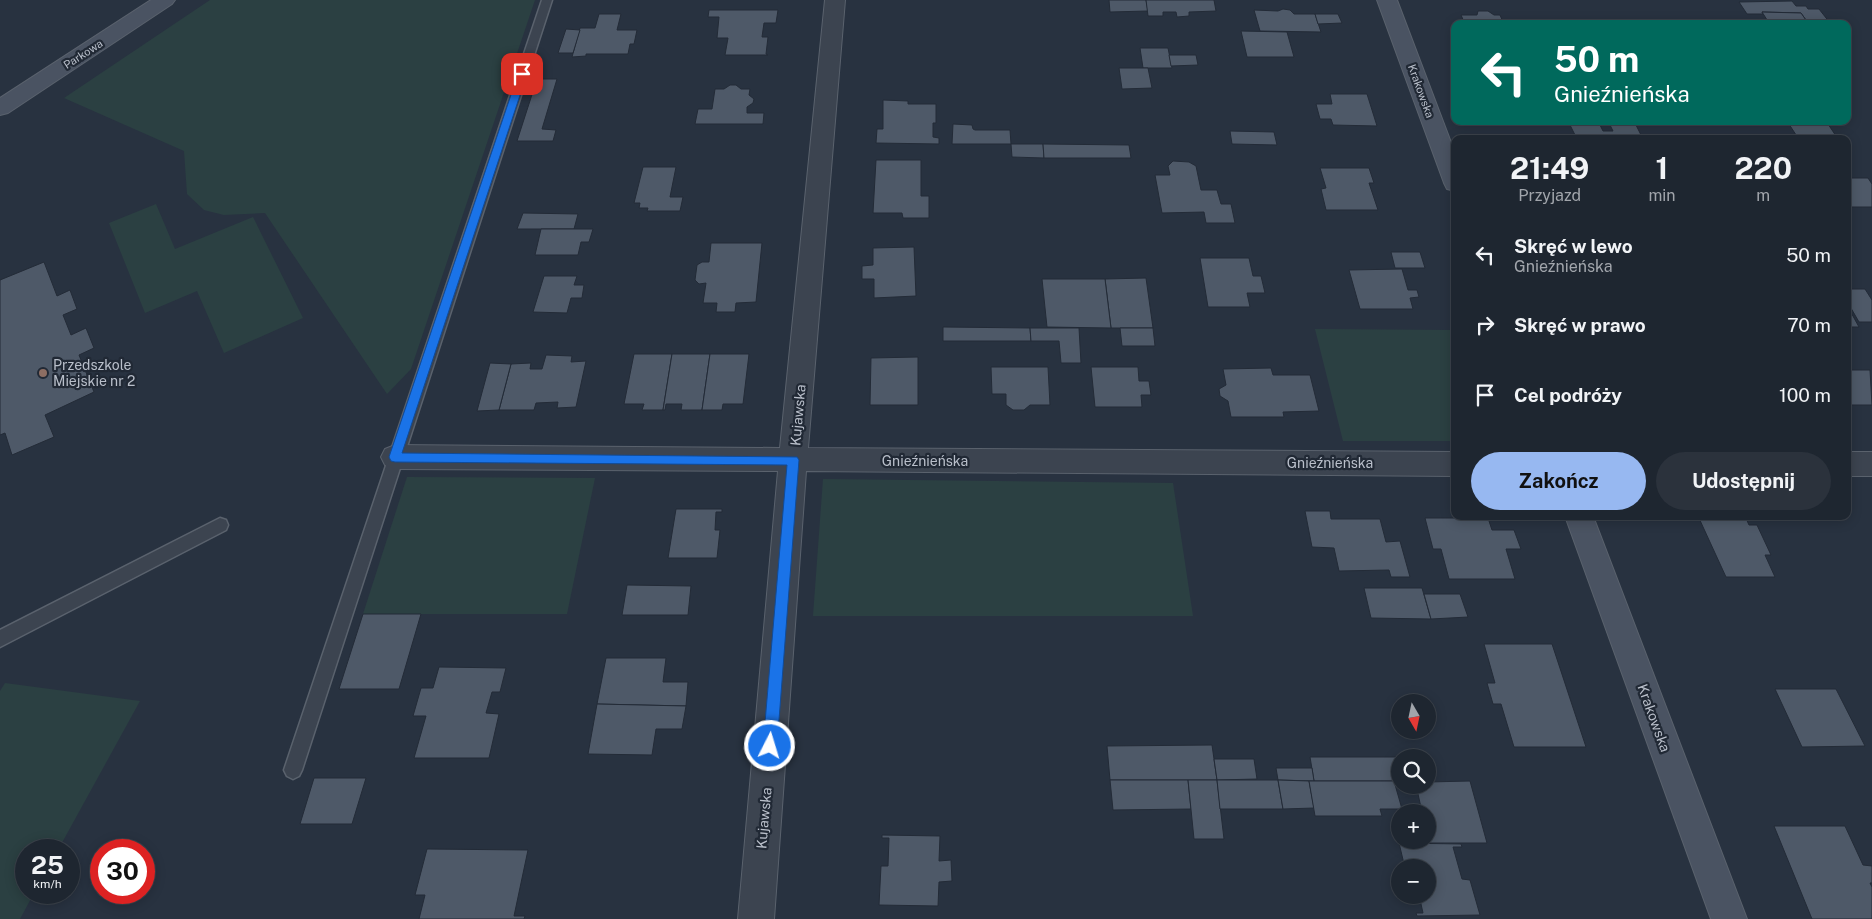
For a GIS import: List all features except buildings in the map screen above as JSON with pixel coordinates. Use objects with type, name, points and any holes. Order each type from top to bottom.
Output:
[{"type":"street","name":"Kujawska","points":[[756,919],[793,460],[835,0]]},
{"type":"street","name":"Krakowska","points":[[1387,0],[1451,172]]},
{"type":"street","name":"Parkowa","points":[[0,108],[162,1]]},
{"type":"street","name":"Gnieźnieńska","points":[[395,457],[1451,464]]},
{"type":"street","points":[[1851,464],[1872,464]]},
{"type":"street","name":"Krakowska","points":[[1580,520],[1729,919]]},
{"type":"lane","points":[[292,770],[547,0]]},
{"type":"lane","points":[[0,639],[220,525]]},
{"type":"green space","points":[[210,0],[535,0],[411,369],[387,394],[265,213],[224,215],[204,210],[187,194],[184,151],[64,98]]},
{"type":"green space","points":[[156,204],[175,249],[253,217],[303,318],[224,353],[197,291],[145,313],[109,223]]},
{"type":"green space","points":[[1315,329],[1451,330],[1451,441],[1343,441]]},
{"type":"green space","points":[[407,477],[595,478],[567,614],[363,614]]},
{"type":"green space","points":[[823,479],[1173,483],[1193,616],[813,616]]},
{"type":"green space","points":[[5,683],[140,701],[64,839],[15,839],[15,904],[28,904],[20,919],[0,919],[0,691]]},
{"type":"place","name":"Przedszkole Miejskie nr 2","points":[[43,373]]},
{"type":"route","points":[[522,74],[395,457],[793,460],[770,746]]}]
